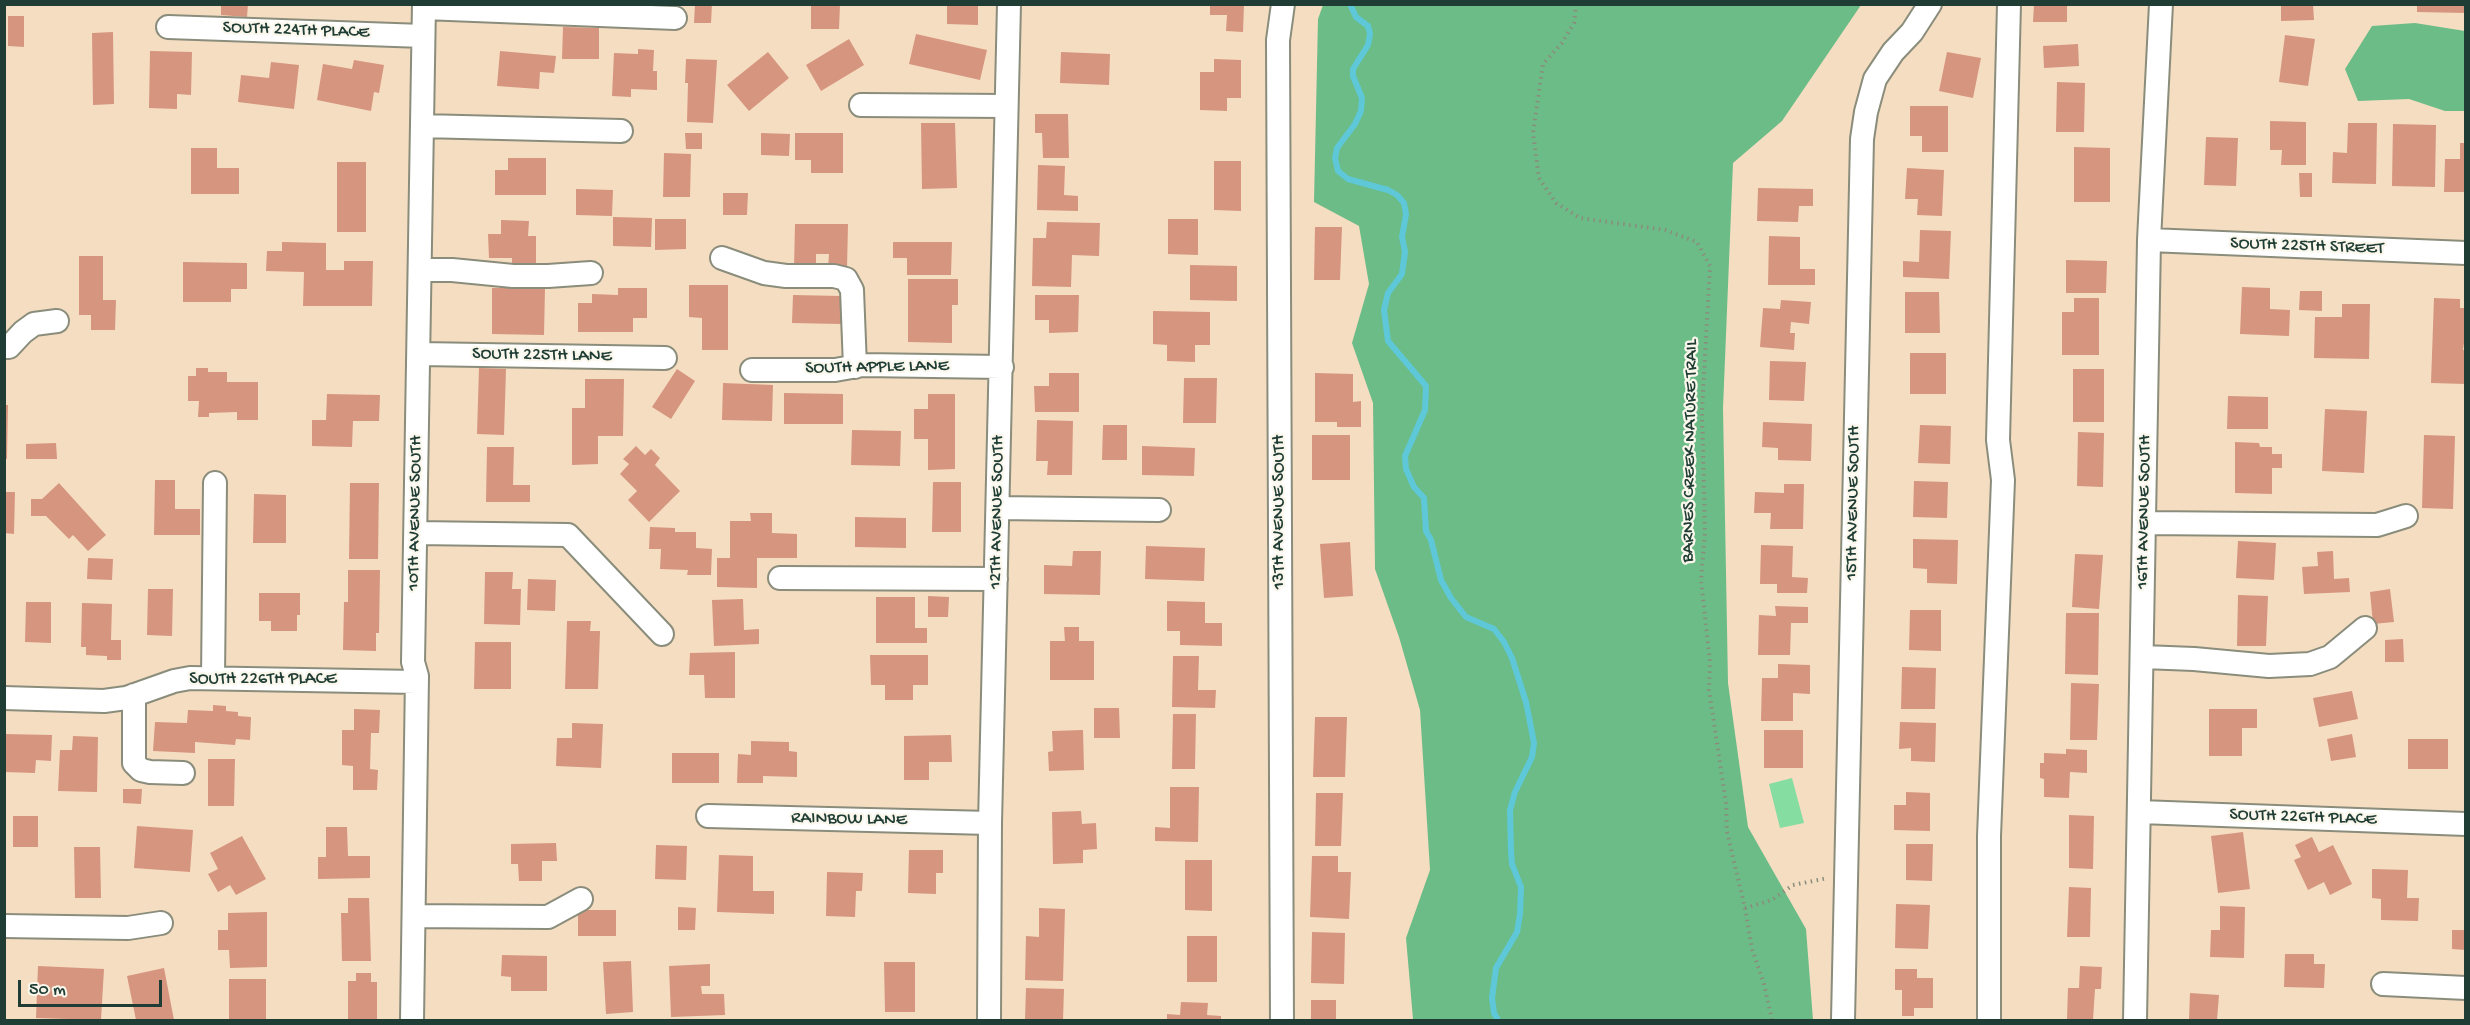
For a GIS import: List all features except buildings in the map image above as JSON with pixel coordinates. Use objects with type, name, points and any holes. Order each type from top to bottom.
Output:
[{"type":"street","name":"12TH AVENUE SOUTH","points":[[989,1020],[990,824],[1009,4]]},
{"type":"street","name":"13TH AVENUE SOUTH","points":[[1282,1020],[1278,40],[1283,4]]},
{"type":"street","name":"15TH AVENUE SOUTH","points":[[1843,1020],[1862,139],[1875,79],[1893,52],[1912,32],[1929,4]]},
{"type":"street","points":[[1989,1020],[1989,836],[2003,480],[1998,440],[2009,4]]},
{"type":"street","name":"16TH AVENUE SOUTH","points":[[2135,1020],[2149,240],[2161,4]]},
{"type":"street","points":[[424,6],[675,18]]},
{"type":"street","name":"10TH AVENUE SOUTH","points":[[412,1020],[417,682],[413,662],[420,354],[424,6]]},
{"type":"street","name":"SOUTH 224TH PLACE","points":[[168,27],[423,36]]},
{"type":"street","points":[[861,105],[1005,106]]},
{"type":"street","points":[[422,126],[621,131]]},
{"type":"street","name":"SOUTH 225TH STREET","points":[[2149,240],[2466,253]]},
{"type":"street","points":[[722,258],[764,273],[786,276],[834,276],[846,279],[852,290],[855,367]]},
{"type":"street","points":[[421,270],[452,270],[513,276],[591,273]]},
{"type":"street","points":[[4,347],[9,347],[22,332],[34,324],[43,321],[57,321]]},
{"type":"street","name":"SOUTH 225TH LANE","points":[[420,354],[665,358]]},
{"type":"street","name":"SOUTH APPLE LANE","points":[[753,370],[1002,367]]},
{"type":"street","points":[[213,678],[215,483]]},
{"type":"street","points":[[998,508],[1159,510]]},
{"type":"street","points":[[2145,523],[2377,525],[2406,516]]},
{"type":"street","points":[[416,533],[568,535],[662,634]]},
{"type":"street","points":[[780,578],[996,579]]},
{"type":"street","points":[[2143,657],[2269,666],[2310,664],[2330,657],[2365,628]]},
{"type":"street","name":"SOUTH 226TH PLACE","points":[[4,698],[104,701],[134,695],[190,678],[417,682]]},
{"type":"street","points":[[134,695],[134,764],[141,770],[150,772],[183,773]]},
{"type":"street","name":"SOUTH 226TH PLACE","points":[[2140,812],[2466,824]]},
{"type":"street","name":"RAINBOW LANE","points":[[708,816],[990,824]]},
{"type":"street","points":[[414,916],[548,917],[581,898]]},
{"type":"street","points":[[4,926],[128,928],[161,922]]},
{"type":"street","points":[[2383,984],[2466,988]]},
{"type":"path","name":"BARNES CREEK NATURE TRAIL","points":[[1576,4],[1574,23],[1562,43],[1543,64],[1533,133],[1539,178],[1556,203],[1580,218],[1665,230],[1697,242],[1710,266],[1702,411],[1705,532],[1701,580],[1702,600],[1710,662],[1710,690],[1726,803],[1727,832],[1752,949],[1764,984],[1772,1020]]},
{"type":"path","points":[[1745,908],[1772,900],[1792,885],[1846,874]]},
{"type":"green space","points":[[1323,5],[1861,5],[1782,121],[1733,163],[1723,408],[1728,683],[1748,827],[1806,929],[1813,1020],[1413,1019],[1406,938],[1430,870],[1420,710],[1399,637],[1375,569],[1373,403],[1352,343],[1369,284],[1359,226],[1314,202],[1318,19]]},
{"type":"green space","points":[[2415,23],[2465,31],[2465,111],[2445,111],[2409,99],[2358,101],[2345,69],[2372,26]]},
{"type":"green space","points":[[1792,778],[1804,823],[1780,828],[1769,784]]},
{"type":"waterway","points":[[1350,4],[1356,17],[1368,26],[1370,34],[1368,45],[1353,69],[1353,76],[1362,98],[1361,111],[1355,124],[1337,148],[1335,158],[1338,171],[1348,179],[1388,190],[1404,203],[1406,214],[1402,237],[1405,252],[1402,274],[1388,293],[1384,310],[1388,341],[1426,386],[1425,410],[1405,456],[1406,469],[1414,487],[1424,498],[1426,531],[1431,540],[1441,580],[1451,598],[1466,617],[1494,629],[1512,658],[1526,702],[1534,743],[1532,757],[1515,792],[1510,810],[1512,864],[1521,887],[1520,914],[1517,932],[1496,968],[1492,998],[1494,1013],[1498,1020]]}]
